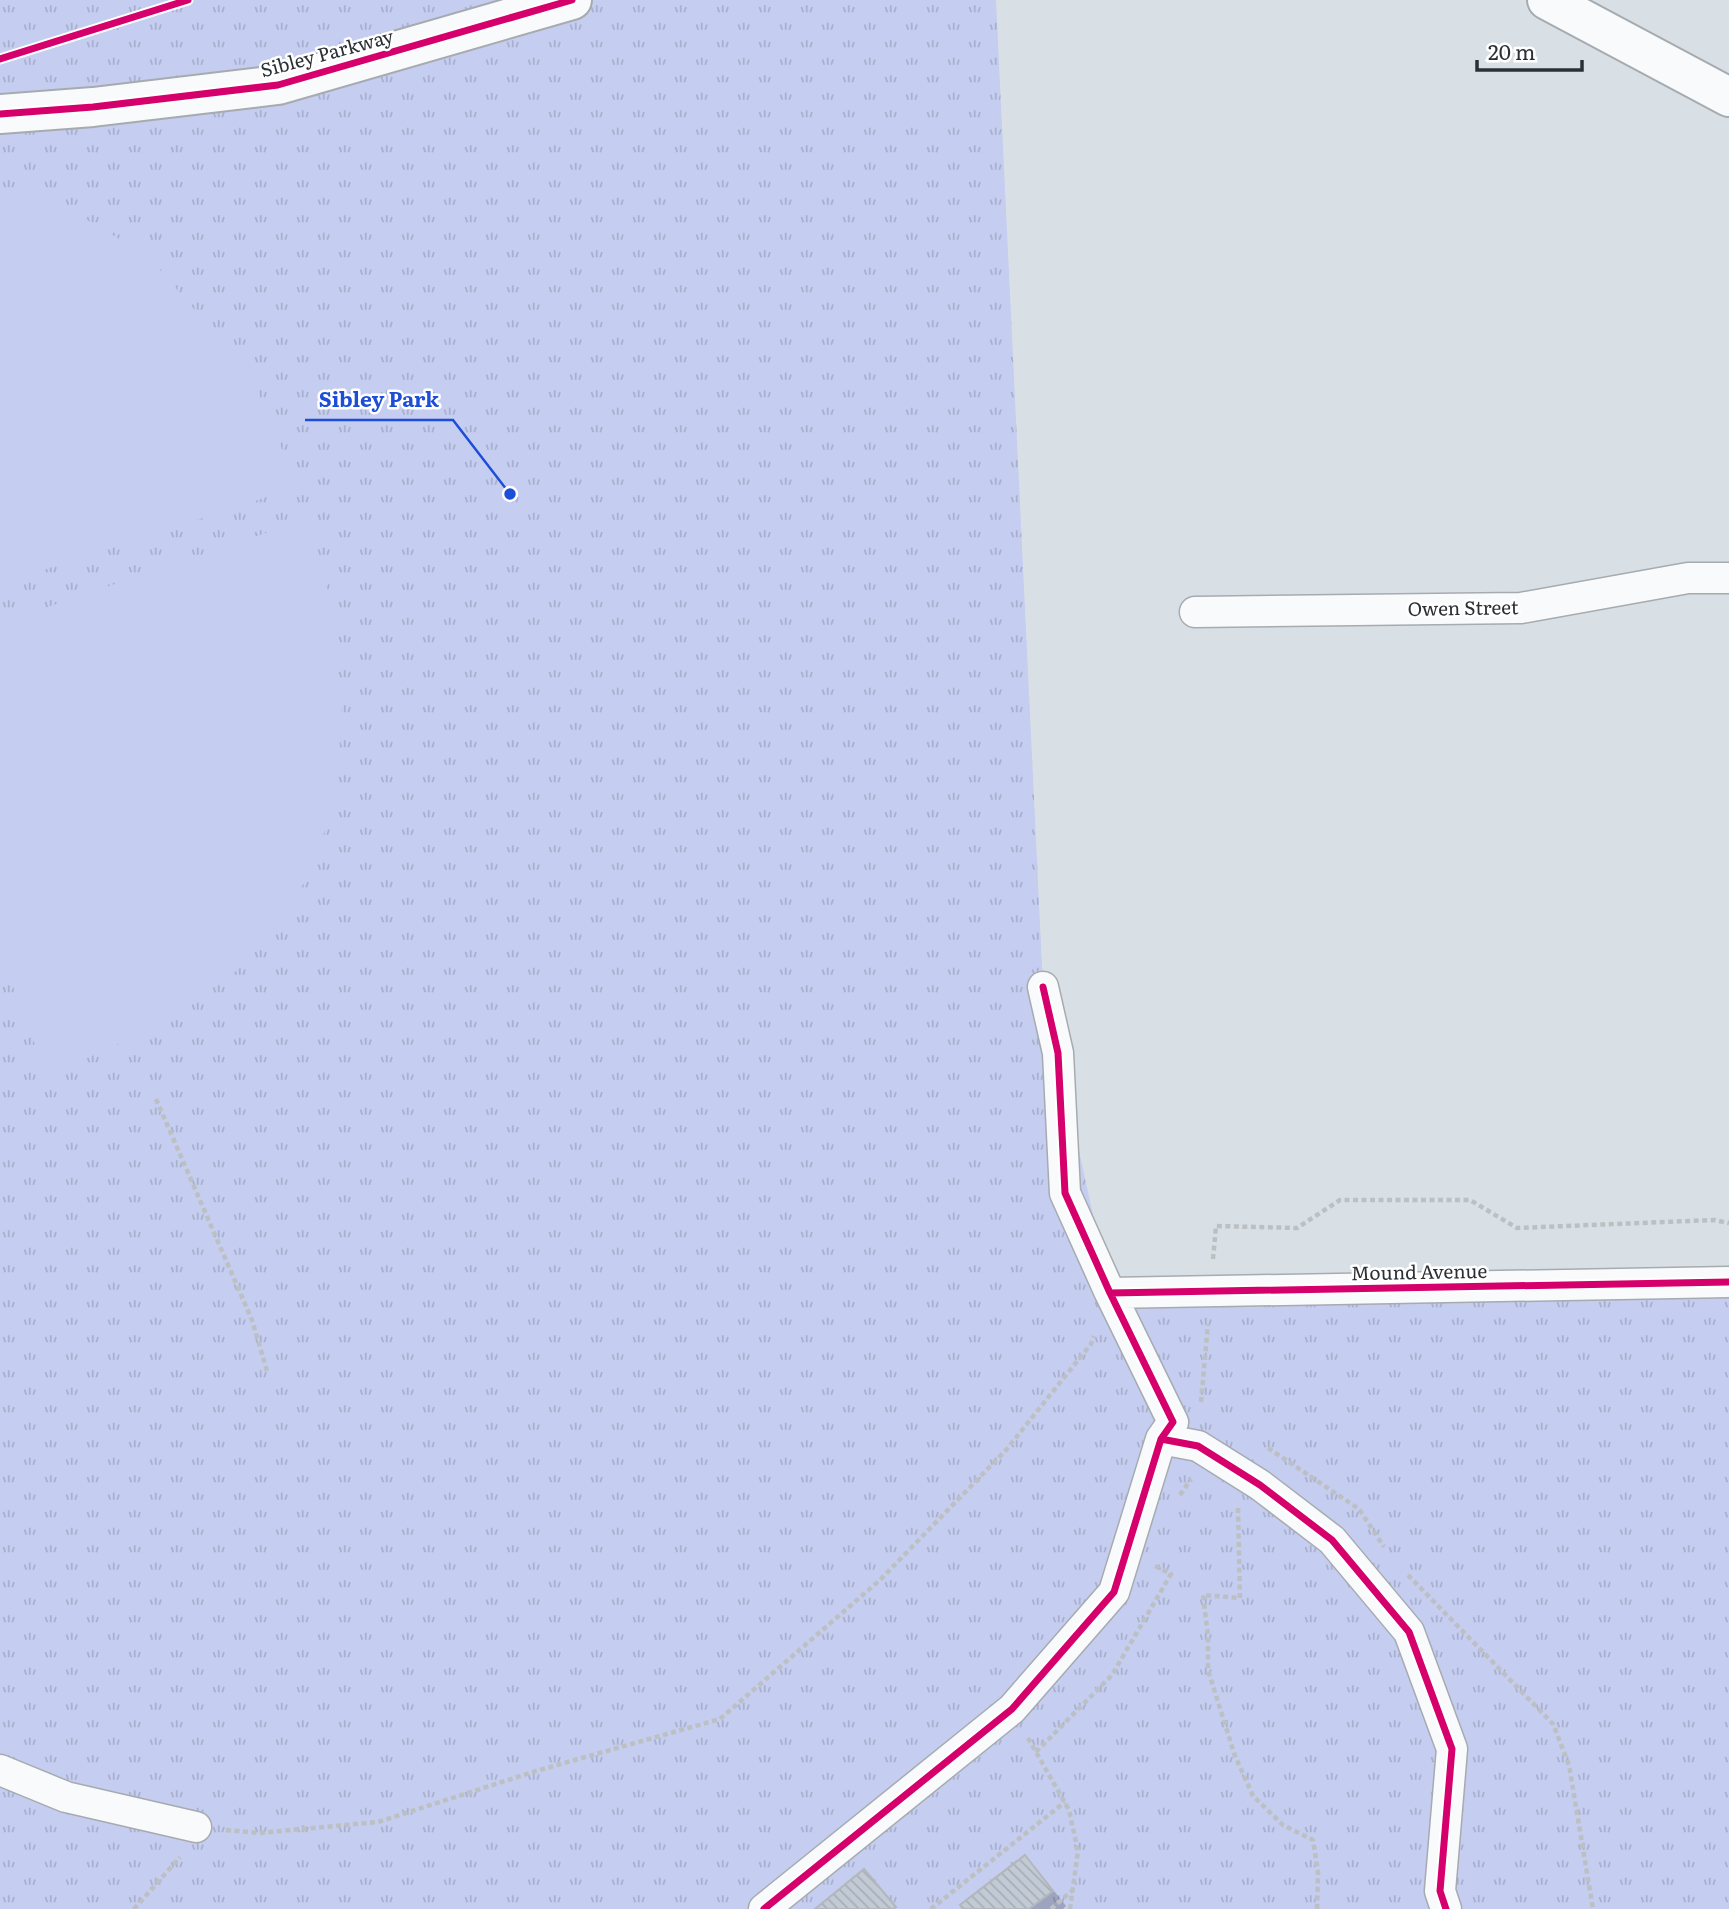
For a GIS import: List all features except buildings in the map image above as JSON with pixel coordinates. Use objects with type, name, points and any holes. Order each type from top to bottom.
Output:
[{"type":"street","name":"Sibley Parkway","points":[[0,114],[93,107],[278,85],[572,0]]},
{"type":"street","points":[[1547,0],[1729,97]]},
{"type":"street","name":"Owen Street","points":[[1195,612],[1521,608],[1688,578],[1729,578]]},
{"type":"street","points":[[764,1909],[1012,1709],[1114,1592],[1161,1439],[1173,1422],[1065,1193],[1058,1053],[1043,987]]},
{"type":"street","name":"Mound Avenue","points":[[1110,1293],[1729,1282]]},
{"type":"street","points":[[1161,1439],[1198,1446],[1260,1485],[1332,1540],[1409,1632],[1452,1749],[1440,1891],[1446,1909]]},
{"type":"street","points":[[0,1770],[66,1797],[196,1827]]},
{"type":"path","points":[[156,1099],[252,1320],[267,1371]]},
{"type":"path","points":[[1200,1411],[1216,1226],[1297,1228],[1339,1200],[1470,1200],[1517,1228],[1714,1220],[1729,1223]]},
{"type":"path","points":[[134,1909],[186,1849],[196,1827],[259,1833],[378,1822],[536,1770],[720,1718],[880,1580],[1006,1450],[1091,1344],[1110,1293]]},
{"type":"path","points":[[1266,1447],[1359,1509],[1386,1550]]},
{"type":"path","points":[[1238,1498],[1240,1598],[1203,1595],[1208,1636],[1208,1670],[1235,1756],[1253,1796],[1283,1825],[1313,1840],[1318,1872],[1317,1909]]},
{"type":"path","points":[[1402,1569],[1553,1724],[1569,1765],[1593,1909]]},
{"type":"path","points":[[1012,1709],[1069,1810],[1078,1850],[1070,1909]]},
{"type":"path","points":[[934,1908],[1065,1802]]},
{"type":"path","points":[[1051,1909],[1074,1889]]},
{"type":"green space","points":[[0,0],[996,0],[1043,987],[1110,1292],[1729,1282],[1729,1909],[0,1909]]},
{"type":"green space","points":[[0,192],[45,195],[148,256],[234,355],[270,414],[295,488],[0,584]]},
{"type":"green space","points":[[310,518],[331,603],[342,715],[335,803],[307,879],[247,963],[163,1024],[47,1076],[0,952],[0,623]]},
{"type":"cycle path","points":[[0,59],[188,0]]},
{"type":"cycle path","points":[[0,114],[93,107],[278,85],[572,0]]},
{"type":"cycle path","points":[[1043,987],[1058,1053],[1065,1193],[1173,1422],[1161,1439],[1198,1446],[1260,1485],[1332,1540],[1409,1632],[1452,1749],[1440,1891],[1446,1909]]},
{"type":"cycle path","points":[[1110,1293],[1729,1282]]},
{"type":"cycle path","points":[[764,1909],[1012,1709],[1114,1592],[1161,1439]]},
{"type":"place","name":"Sibley Park","points":[[510,494]]}]
